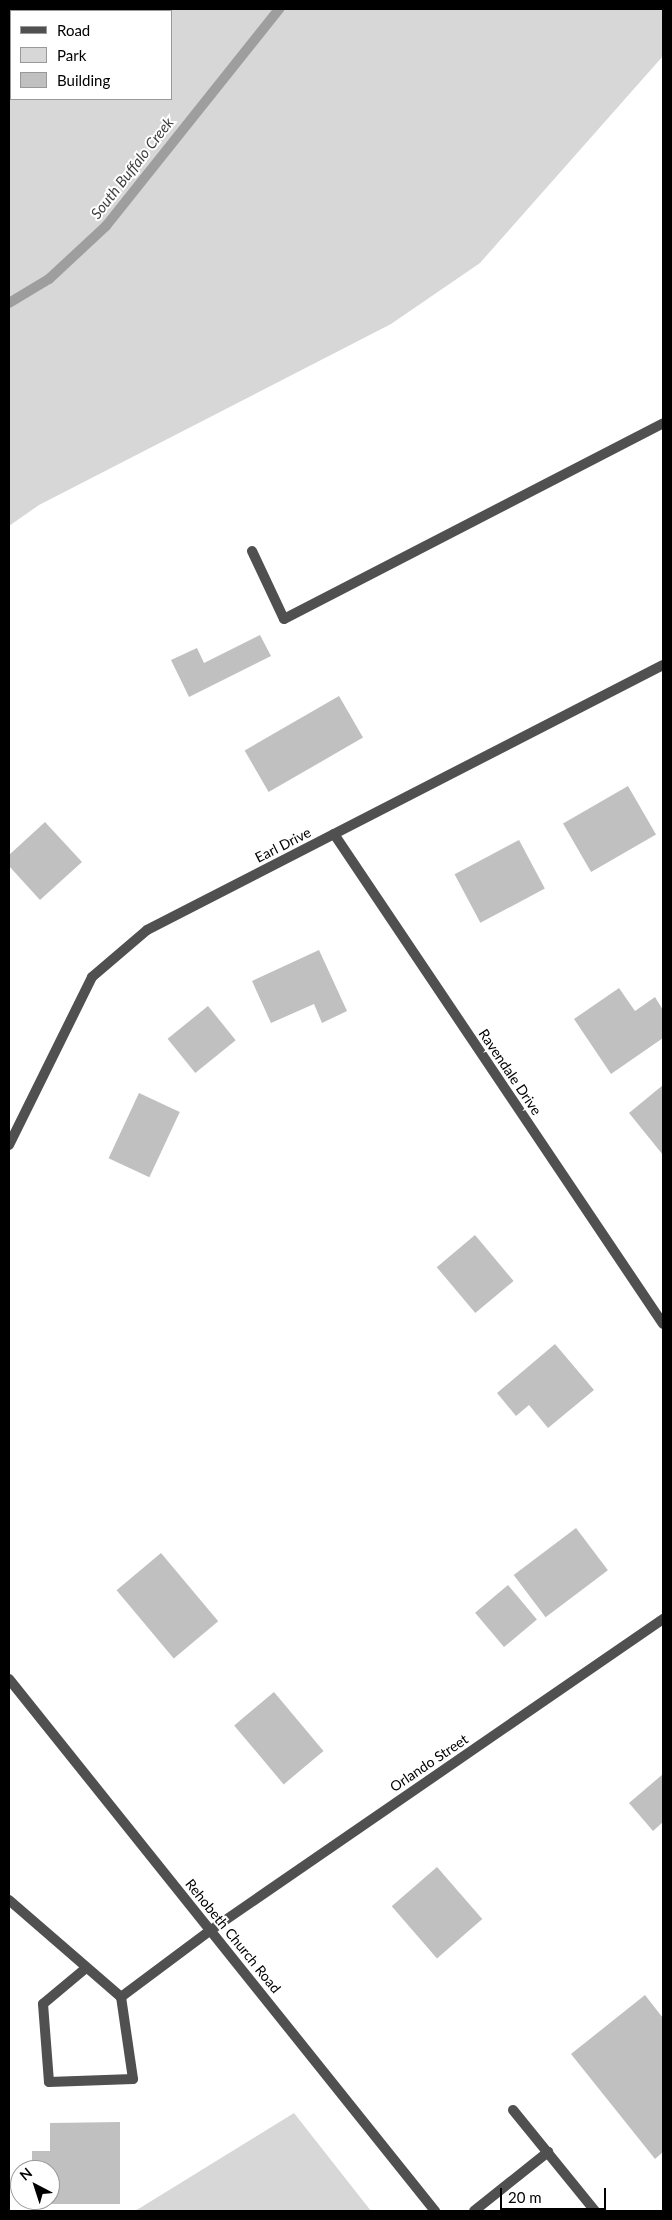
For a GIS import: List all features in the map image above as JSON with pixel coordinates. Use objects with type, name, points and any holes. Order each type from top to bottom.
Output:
[{"type":"street","points":[[252,551],[284,619],[663,423]]},
{"type":"street","name":"Earl Drive","points":[[9,1145],[92,977],[147,930],[663,665]]},
{"type":"street","name":"Ravendale Drive","points":[[334,834],[663,1324]]},
{"type":"street","name":"Orlando Street","points":[[121,1997],[211,1930],[663,1619]]},
{"type":"street","name":"Rehobeth Church Road","points":[[9,1679],[435,2211]]},
{"type":"street","points":[[9,1900],[121,1997],[133,2078],[48,2082],[43,2004],[86,1968]]},
{"type":"street","points":[[513,2110],[595,2211]]},
{"type":"street","points":[[474,2211],[548,2152]]},
{"type":"green space","points":[[9,9],[663,9],[663,56],[480,263],[391,324],[39,505],[9,526]]},
{"type":"green space","points":[[294,2113],[371,2211],[135,2211]]},
{"type":"building","points":[[260,635],[271,656],[189,697],[171,660],[197,648],[204,663]]},
{"type":"building","points":[[339,696],[363,738],[269,792],[245,750]]},
{"type":"building","points":[[628,786],[656,834],[591,872],[563,824]]},
{"type":"building","points":[[45,822],[82,862],[40,900],[9,866],[9,855]]},
{"type":"building","points":[[519,840],[545,889],[480,923],[455,874]]},
{"type":"building","points":[[319,950],[347,1011],[322,1023],[314,1004],[271,1023],[252,981]]},
{"type":"building","points":[[619,988],[635,1011],[655,997],[663,1010],[663,1038],[611,1074],[574,1019]]},
{"type":"building","points":[[208,1006],[236,1040],[195,1073],[168,1039]]},
{"type":"building","points":[[663,1085],[663,1155],[629,1113]]},
{"type":"building","points":[[139,1093],[180,1112],[149,1177],[109,1158]]},
{"type":"building","points":[[475,1235],[514,1281],[475,1313],[437,1267]]},
{"type":"building","points":[[555,1344],[594,1390],[548,1428],[529,1405],[516,1416],[497,1393]]},
{"type":"building","points":[[576,1528],[608,1570],[546,1617],[514,1575]]},
{"type":"building","points":[[161,1553],[218,1621],[174,1658],[117,1590]]},
{"type":"building","points":[[508,1585],[537,1619],[504,1647],[475,1613]]},
{"type":"building","points":[[274,1692],[323,1751],[284,1784],[234,1725]]},
{"type":"building","points":[[663,1774],[663,1822],[653,1831],[629,1803]]},
{"type":"building","points":[[437,1867],[482,1919],[437,1958],[392,1906]]},
{"type":"building","points":[[645,1995],[663,2018],[663,2152],[655,2159],[571,2054]]},
{"type":"building","points":[[120,2122],[120,2204],[60,2204],[60,2160],[32,2160],[32,2151],[50,2151],[50,2123]]},
{"type":"waterway","name":"South Buffalo Creek","points":[[9,303],[49,279],[106,226],[279,9]]}]
